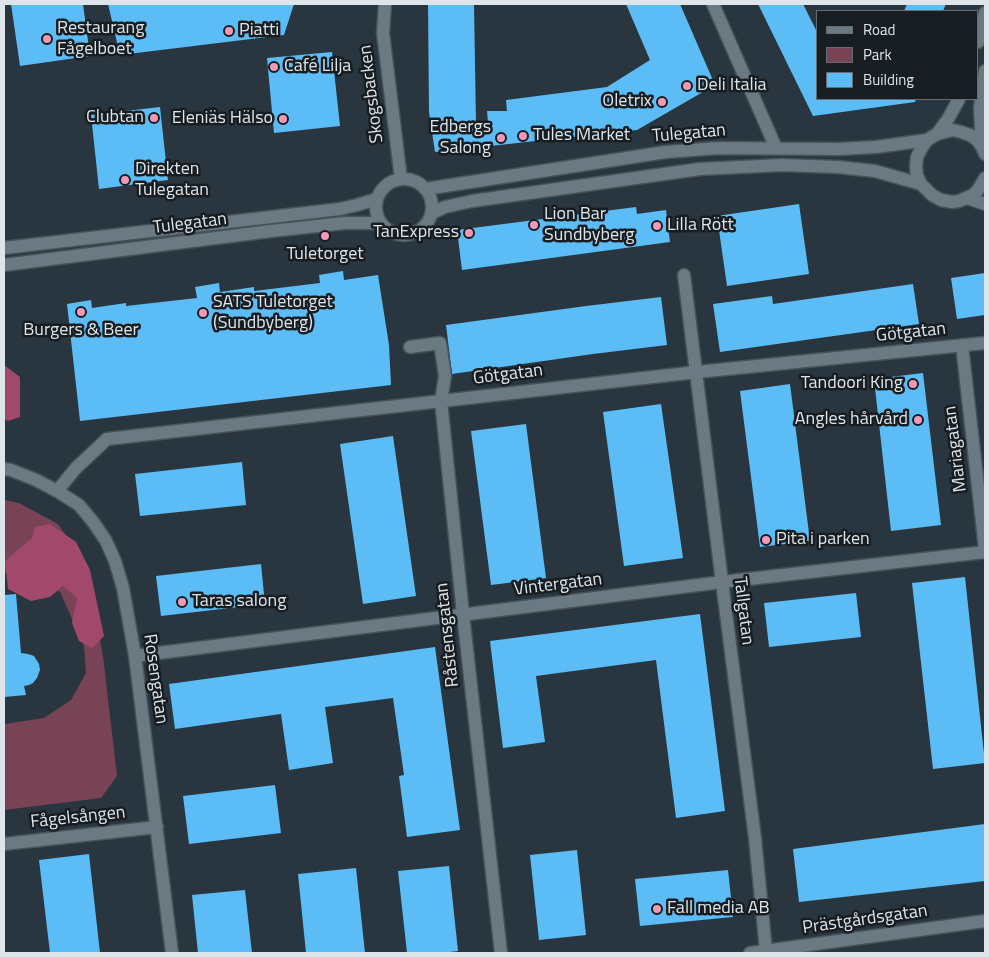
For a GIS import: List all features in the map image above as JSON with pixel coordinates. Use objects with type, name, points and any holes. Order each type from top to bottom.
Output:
[{"type":"street","name":"Skogsbacken","points":[[385,4],[383,33],[401,179]]},
{"type":"street","points":[[713,4],[776,148]]},
{"type":"street","points":[[979,38],[985,13]]},
{"type":"street","points":[[984,151],[980,108],[985,71]]},
{"type":"street","points":[[958,100],[948,119],[920,149],[916,166],[918,176],[921,184],[932,195],[941,200],[952,202],[967,198],[978,190],[985,178]]},
{"type":"street","name":"Tulegatan","points":[[425,189],[666,152],[719,148],[838,149],[876,147],[932,137],[953,130],[970,135],[977,140],[984,151]]},
{"type":"street","name":"Tulegatan","points":[[4,265],[345,223],[380,223],[389,231],[408,235],[420,230],[432,213],[446,207],[472,201],[700,169],[782,165],[838,167],[875,171],[921,184]]},
{"type":"street","points":[[380,223],[376,212],[377,199],[384,188],[394,180],[408,179],[425,189],[430,197],[432,213]]},
{"type":"street","points":[[967,198],[985,204]]},
{"type":"street","name":"Tulegatan","points":[[4,248],[340,209],[377,199]]},
{"type":"street","name":"Tallgatan","points":[[684,275],[755,838],[766,951]]},
{"type":"street","name":"Råstensgatan","points":[[410,347],[440,343],[445,376],[441,401],[501,953]]},
{"type":"street","name":"Götgatan","points":[[57,490],[76,468],[107,439],[696,372],[985,343]]},
{"type":"street","name":"Mariagatan","points":[[962,345],[985,551]]},
{"type":"street","name":"Rosengatan","points":[[4,469],[20,473],[57,490],[79,505],[106,541],[115,561],[123,588],[135,656],[172,953]]},
{"type":"street","name":"Vintergatan","points":[[135,656],[985,551]]},
{"type":"street","name":"Fågelsången","points":[[4,844],[157,827]]},
{"type":"street","name":"Prästgårdsgatan","points":[[750,953],[985,921]]},
{"type":"green space","points":[[4,500],[19,503],[58,524],[86,564],[103,656],[117,776],[101,798],[4,810],[4,724],[44,718],[71,700],[86,673],[84,646],[60,592],[38,578],[9,572],[4,573]]},
{"type":"shaded area","points":[[4,365],[20,377],[20,417],[8,421],[4,419]]},
{"type":"shaded area","points":[[50,524],[76,542],[90,570],[104,636],[92,648],[79,641],[72,623],[77,598],[63,586],[50,597],[31,601],[8,589],[5,561],[32,538],[35,527]]},
{"type":"building","points":[[11,4],[83,4],[90,56],[20,66]]},
{"type":"building","points":[[108,4],[294,4],[284,35],[120,55]]},
{"type":"building","points":[[428,4],[474,4],[476,124],[488,122],[487,111],[507,111],[506,100],[607,87],[650,60],[626,4],[680,4],[715,85],[637,130],[435,152],[429,112]]},
{"type":"building","points":[[758,4],[803,4],[816,30],[816,100],[916,100],[915,102],[813,116]]},
{"type":"building","points":[[907,4],[946,4],[943,10],[904,10]]},
{"type":"building","points":[[332,52],[340,126],[274,133],[267,58]]},
{"type":"building","points":[[160,107],[168,180],[99,189],[91,115]]},
{"type":"building","points":[[799,204],[809,274],[727,286],[717,216]]},
{"type":"building","points":[[636,207],[637,214],[666,210],[670,242],[462,270],[457,230]]},
{"type":"building","points":[[343,271],[344,280],[378,275],[389,345],[391,385],[80,421],[67,304],[91,300],[92,308],[126,303],[126,306],[197,298],[195,287],[219,283],[220,292],[254,287],[254,291],[320,283],[319,275]]},
{"type":"building","points":[[985,273],[985,315],[957,319],[951,278]]},
{"type":"building","points":[[913,284],[919,324],[720,352],[713,304],[772,296],[773,304]]},
{"type":"building","points":[[661,297],[667,345],[452,374],[446,325]]},
{"type":"building","points":[[923,373],[941,525],[891,531],[874,379]]},
{"type":"building","points":[[790,384],[810,541],[760,547],[740,391]]},
{"type":"building","points":[[661,404],[683,558],[624,566],[603,412]]},
{"type":"building","points":[[526,424],[546,578],[491,585],[471,431]]},
{"type":"building","points":[[393,436],[416,596],[363,604],[340,444]]},
{"type":"building","points":[[242,462],[246,505],[140,516],[135,474]]},
{"type":"building","points":[[261,564],[265,604],[161,616],[156,576]]},
{"type":"building","points":[[965,577],[985,763],[933,769],[912,583]]},
{"type":"building","points":[[856,593],[861,637],[769,647],[764,603]]},
{"type":"building","points":[[16,594],[21,653],[34,656],[40,670],[33,683],[24,686],[26,695],[4,697],[4,595]]},
{"type":"building","points":[[700,614],[725,811],[676,818],[656,660],[536,676],[545,742],[503,748],[490,641]]},
{"type":"building","points":[[435,647],[460,830],[407,837],[399,776],[404,775],[393,698],[325,707],[333,763],[289,770],[281,714],[175,729],[169,684]]},
{"type":"building","points":[[275,785],[281,833],[189,844],[183,796]]},
{"type":"building","points":[[985,824],[985,881],[799,902],[793,849]]},
{"type":"building","points":[[577,850],[586,935],[539,940],[530,855]]},
{"type":"building","points":[[89,854],[100,953],[50,953],[39,860]]},
{"type":"building","points":[[449,866],[458,951],[407,953],[398,871]]},
{"type":"building","points":[[356,868],[365,953],[306,953],[298,874]]},
{"type":"building","points":[[728,870],[733,917],[640,926],[635,879]]},
{"type":"building","points":[[245,890],[252,953],[198,953],[192,895]]},
{"type":"place","name":"Piatti","points":[[229,31]]},
{"type":"place","name":"Restaurang Fågelboet","points":[[47,39]]},
{"type":"place","name":"Café Lilja","points":[[274,67]]},
{"type":"place","name":"Deli Italia","points":[[687,86]]},
{"type":"place","name":"Oletrix","points":[[662,102]]},
{"type":"place","name":"Clubtan","points":[[154,118]]},
{"type":"place","name":"Eleniäs Hälso","points":[[283,119]]},
{"type":"place","name":"Tules Market","points":[[523,136]]},
{"type":"place","name":"Edbergs Salong","points":[[501,138]]},
{"type":"place","name":"Direkten Tulegatan","points":[[125,180]]},
{"type":"place","name":"Lion Bar Sundbyberg","points":[[534,225]]},
{"type":"place","name":"Lilla Rött","points":[[657,226]]},
{"type":"place","name":"TanExpress","points":[[469,233]]},
{"type":"place","name":"Tuletorget","points":[[325,236]]},
{"type":"place","name":"Burgers & Beer","points":[[81,312]]},
{"type":"place","name":"SATS Tuletorget (Sundbyberg)","points":[[203,313]]},
{"type":"place","name":"Tandoori King","points":[[913,384]]},
{"type":"place","name":"Angles hårvård","points":[[918,420]]},
{"type":"place","name":"Pita i parken","points":[[766,540]]},
{"type":"place","name":"Taras salong","points":[[182,602]]},
{"type":"place","name":"Fall media AB","points":[[657,909]]}]
